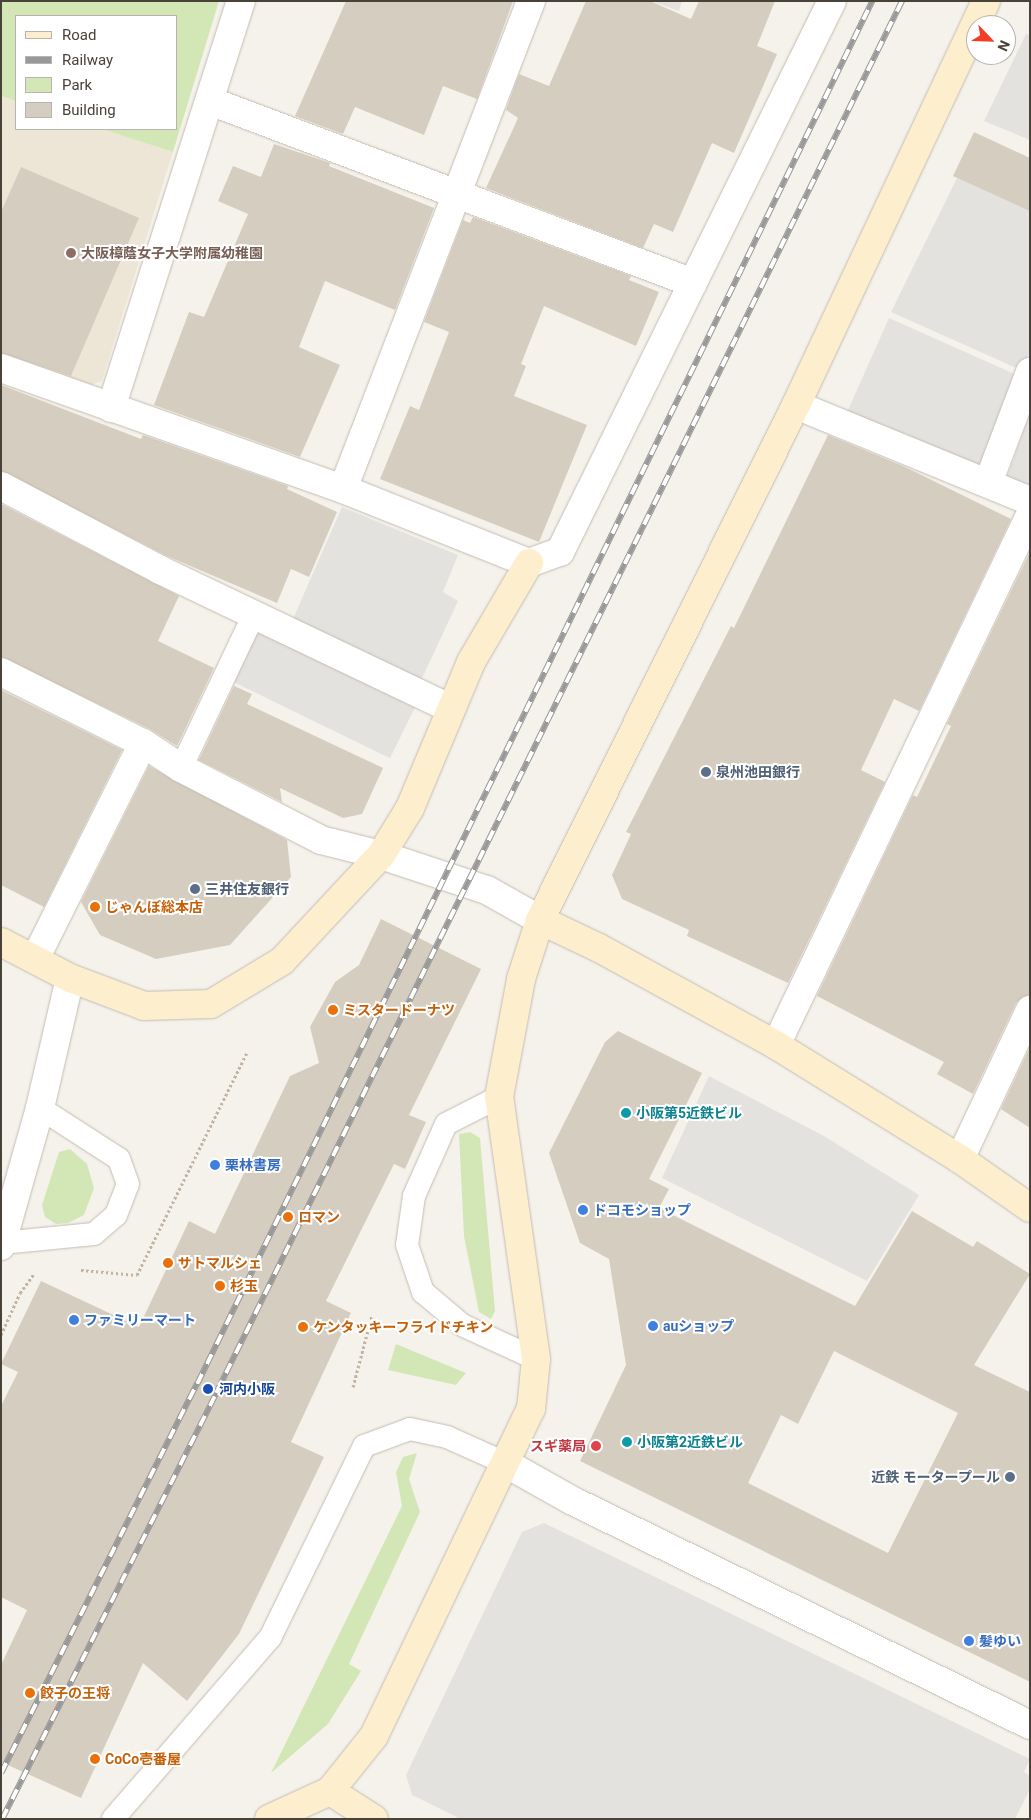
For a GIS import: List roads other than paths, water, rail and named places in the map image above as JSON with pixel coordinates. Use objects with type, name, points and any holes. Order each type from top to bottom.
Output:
[{"type":"street","points":[[111,408],[241,1]]},
{"type":"street","points":[[343,489],[531,1]]},
{"type":"street","points":[[1,942],[36,957],[70,978],[144,1006],[211,1004],[282,961],[381,854],[410,808],[470,662],[529,563],[560,552],[832,1]]},
{"type":"street","points":[[269,1819],[330,1791],[374,1736],[507,1464],[531,1409],[536,1359],[499,1097],[520,979],[540,920],[796,405],[986,1]]},
{"type":"street","points":[[210,101],[693,283]]},
{"type":"street","points":[[1,368],[343,489],[529,563]]},
{"type":"street","points":[[988,482],[1030,372]]},
{"type":"street","points":[[796,405],[988,482],[1030,501]]},
{"type":"street","points":[[1,486],[160,570],[451,709]]},
{"type":"street","points":[[776,1045],[1030,515]]},
{"type":"street","points":[[1,672],[143,743],[181,768],[320,840],[381,854],[487,890],[540,920],[599,948],[776,1045],[960,1160],[1030,1208]]},
{"type":"street","points":[[36,957],[143,743]]},
{"type":"street","points":[[2,1244],[40,1108],[70,978]]},
{"type":"street","points":[[960,1160],[1030,1010]]},
{"type":"street","points":[[507,1464],[574,1501],[1030,1725]]},
{"type":"street","points":[[330,1791],[374,1819]]},
{"type":"lane","points":[[181,768],[254,614]]},
{"type":"lane","points":[[499,1097],[446,1124],[414,1196],[407,1245],[423,1292],[462,1325],[536,1359]]},
{"type":"lane","points":[[2,1244],[94,1234],[116,1215],[128,1184],[119,1159],[40,1108]]},
{"type":"lane","points":[[113,1819],[270,1638],[364,1446],[410,1429],[447,1437],[507,1464]]},
{"type":"railway","points":[[1,1773],[197,1384],[872,1]]},
{"type":"railway","points":[[2,1819],[216,1393],[902,1]]},
{"type":"place","name":"大阪樟蔭女子大学附属幼稚園","points":[[71,253]]},
{"type":"place","name":"泉州池田銀行","points":[[706,772]]},
{"type":"place","name":"三井住友銀行","points":[[195,889]]},
{"type":"place","name":"じゃんぼ総本店","points":[[95,907]]},
{"type":"place","name":"ミスタードーナツ","points":[[333,1010]]},
{"type":"place","name":"小阪第5近鉄ビル","points":[[626,1113]]},
{"type":"place","name":"栗林書房","points":[[215,1165]]},
{"type":"place","name":"ドコモショップ","points":[[583,1210]]},
{"type":"place","name":"ロマン","points":[[288,1217]]},
{"type":"place","name":"サトマルシェ","points":[[168,1263]]},
{"type":"place","name":"杉玉","points":[[220,1286]]},
{"type":"place","name":"ファミリーマート","points":[[74,1320]]},
{"type":"place","name":"auショップ","points":[[653,1326]]},
{"type":"place","name":"ケンタッキーフライドチキン","points":[[303,1327]]},
{"type":"place","name":"河内小阪","points":[[208,1389]]},
{"type":"place","name":"小阪第2近鉄ビル","points":[[627,1442]]},
{"type":"place","name":"スギ薬局","points":[[596,1446]]},
{"type":"place","name":"近鉄 モータープール","points":[[1010,1477]]},
{"type":"place","name":"髪ゆい","points":[[969,1641]]},
{"type":"place","name":"餃子の王将","points":[[30,1693]]},
{"type":"place","name":"CoCo壱番屋","points":[[95,1759]]}]
